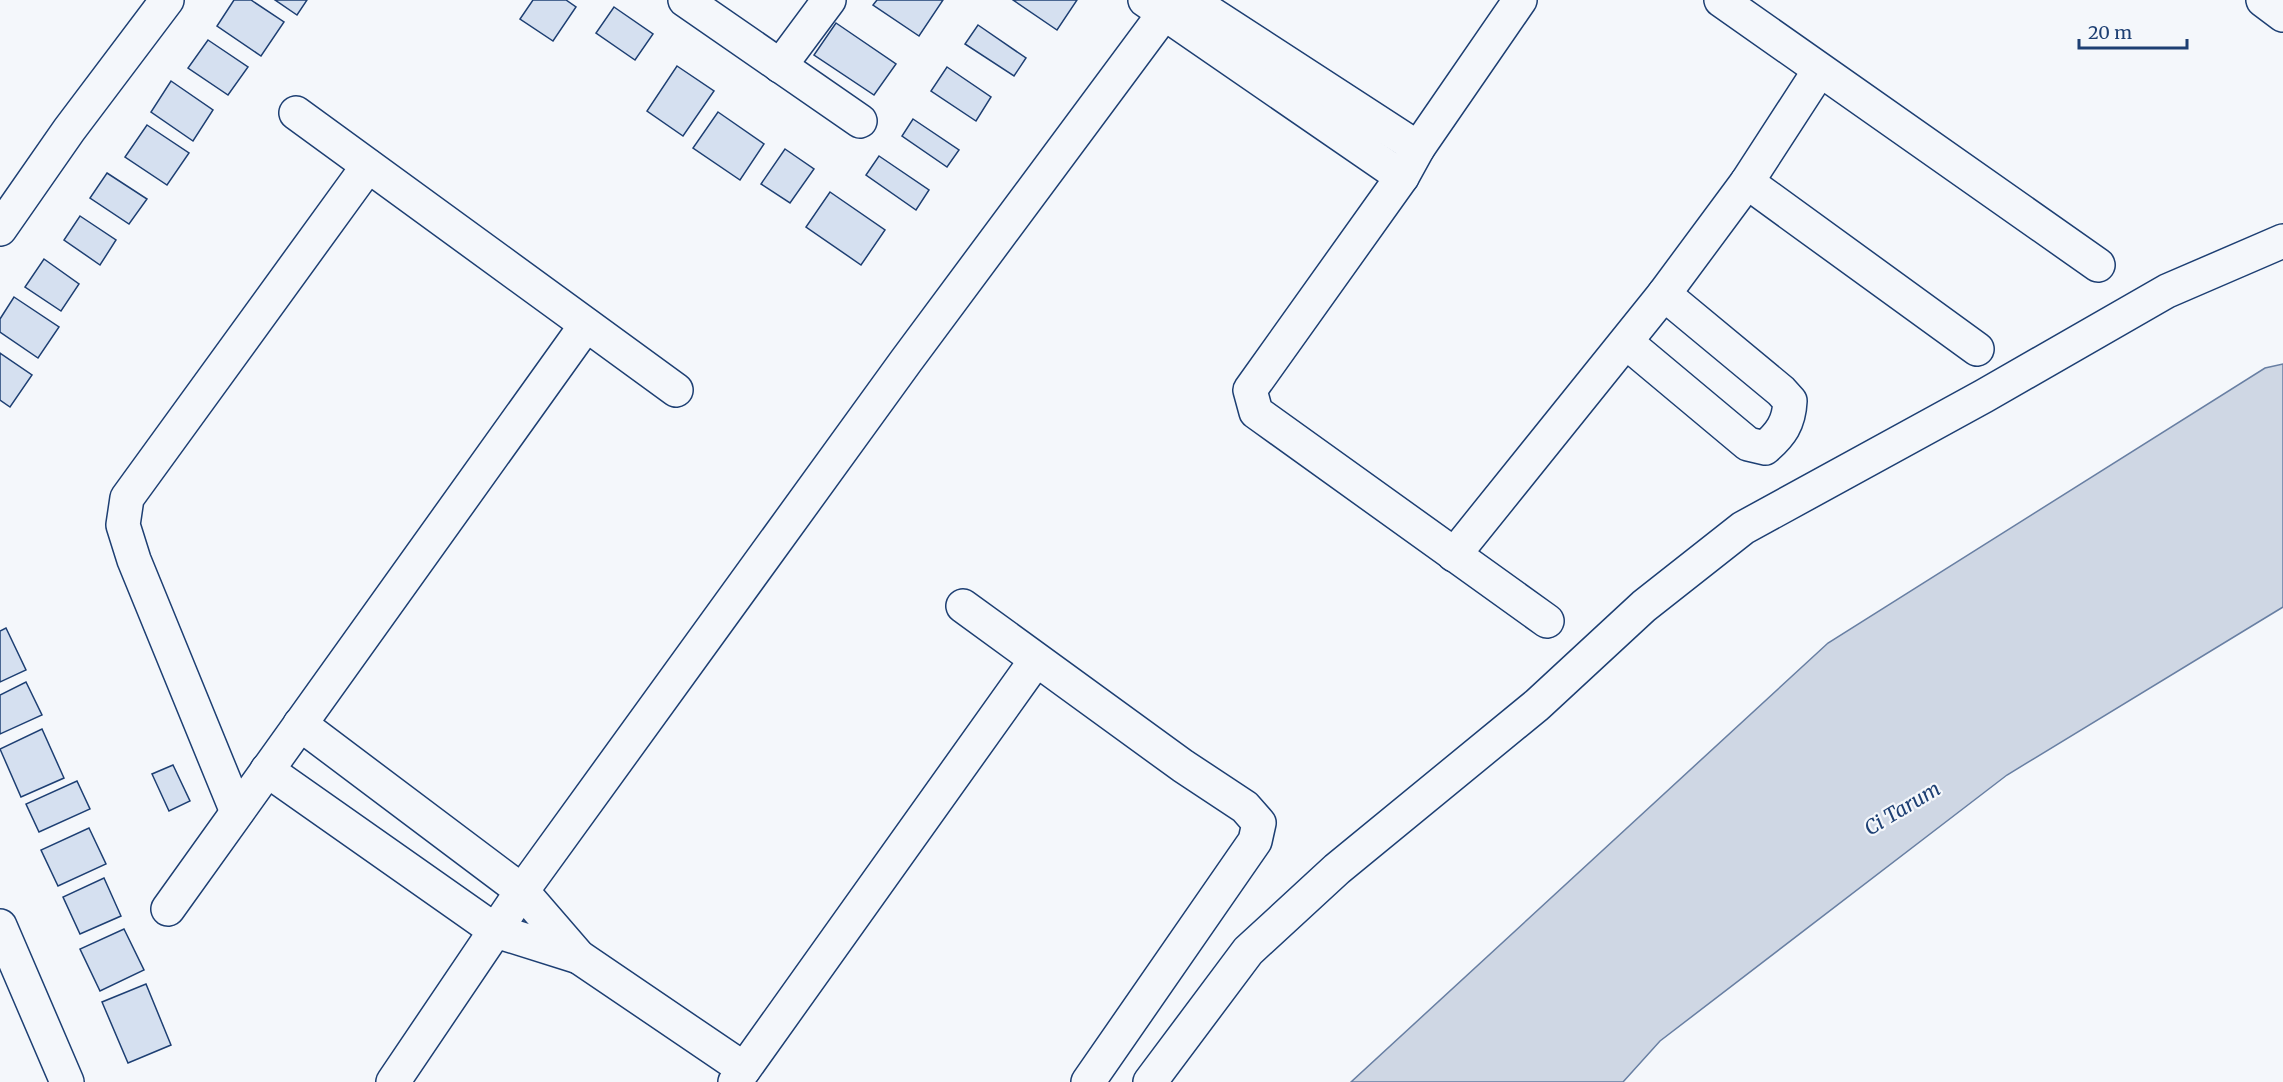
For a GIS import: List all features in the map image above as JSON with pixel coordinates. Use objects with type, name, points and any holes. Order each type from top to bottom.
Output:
[{"type":"street","points":[[0,229],[69,130],[166,0]]},
{"type":"street","points":[[685,0],[860,122]]},
{"type":"street","points":[[780,66],[829,0]]},
{"type":"street","points":[[1520,0],[1418,148],[1402,177],[1250,390],[1256,412],[1547,621]]},
{"type":"street","points":[[1721,0],[2098,265]]},
{"type":"street","points":[[2263,0],[2283,15]]},
{"type":"street","points":[[1169,3],[1418,148]]},
{"type":"street","points":[[1169,3],[1402,177]]},
{"type":"street","points":[[393,1082],[522,891],[1169,3]]},
{"type":"street","points":[[1454,555],[1664,294],[1747,182],[1819,71]]},
{"type":"street","points":[[296,113],[676,390]]},
{"type":"street","points":[[237,812],[134,560],[123,525],[127,498],[368,166]]},
{"type":"street","points":[[1747,182],[1977,350]]},
{"type":"street","points":[[1150,1082],[1248,951],[1337,869],[1537,705],[1644,606],[1743,528],[1984,396],[2167,291],[2283,241]]},
{"type":"street","points":[[1626,342],[1748,444],[1765,448],[1780,435],[1789,418],[1790,401],[1664,294]]},
{"type":"street","points":[[168,909],[586,325]]},
{"type":"street","points":[[963,606],[1183,766],[1245,807],[1259,823],[1255,841],[1088,1082]]},
{"type":"street","points":[[300,724],[522,891],[579,957],[740,1075],[1036,660]]},
{"type":"street","points":[[267,770],[496,931],[579,957]]},
{"type":"street","points":[[0,926],[67,1082]]},
{"type":"water","name":"Ci Tarum","points":[[2283,364],[2283,607],[2007,775],[1660,1041],[1623,1082],[1351,1082],[1828,643],[2265,368]]},
{"type":"building","points":[[234,0],[251,0],[284,22],[261,56],[217,26]]},
{"type":"building","points":[[275,0],[307,0],[297,15]]},
{"type":"building","points":[[533,0],[566,0],[576,7],[553,41],[520,19]]},
{"type":"building","points":[[877,0],[943,0],[919,36],[873,5]]},
{"type":"building","points":[[1013,0],[1077,0],[1057,30]]},
{"type":"building","points":[[614,7],[653,34],[635,60],[596,33]]},
{"type":"building","points":[[836,23],[896,64],[874,95],[814,55]]},
{"type":"building","points":[[978,25],[1026,58],[1014,76],[965,44]]},
{"type":"building","points":[[208,40],[248,67],[228,95],[188,68]]},
{"type":"building","points":[[677,66],[714,91],[683,136],[647,111]]},
{"type":"building","points":[[947,67],[991,97],[976,121],[931,91]]},
{"type":"building","points":[[171,81],[213,110],[193,141],[151,112]]},
{"type":"building","points":[[718,112],[764,144],[740,180],[693,148]]},
{"type":"building","points":[[913,119],[959,150],[947,167],[902,136]]},
{"type":"building","points":[[147,125],[189,153],[167,185],[125,157]]},
{"type":"building","points":[[785,149],[814,169],[790,203],[761,184]]},
{"type":"building","points":[[879,156],[929,190],[916,210],[866,175]]},
{"type":"building","points":[[107,173],[147,199],[129,224],[90,198]]},
{"type":"building","points":[[830,192],[885,230],[861,265],[806,227]]},
{"type":"building","points":[[80,216],[116,240],[100,265],[64,240]]},
{"type":"building","points":[[44,259],[79,284],[61,311],[25,287]]},
{"type":"building","points":[[14,297],[59,327],[38,358],[0,332],[0,319]]},
{"type":"building","points":[[0,353],[32,375],[10,407],[0,400]]},
{"type":"building","points":[[6,628],[26,670],[0,682],[0,631]]},
{"type":"building","points":[[26,682],[42,715],[0,734],[0,695]]},
{"type":"building","points":[[42,729],[64,778],[21,797],[0,749]]},
{"type":"building","points":[[173,765],[190,801],[169,811],[152,774]]},
{"type":"building","points":[[77,781],[90,809],[39,832],[26,804]]},
{"type":"building","points":[[89,828],[106,864],[58,886],[41,850]]},
{"type":"building","points":[[104,878],[121,916],[80,934],[63,897]]},
{"type":"building","points":[[124,929],[144,970],[100,991],[80,949]]},
{"type":"building","points":[[146,984],[171,1045],[128,1063],[102,1002]]}]
